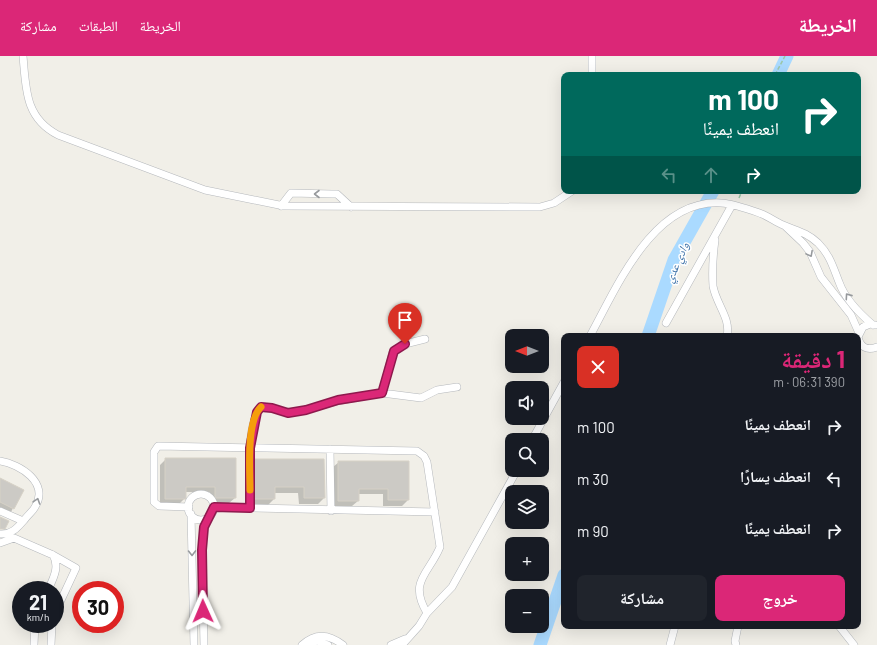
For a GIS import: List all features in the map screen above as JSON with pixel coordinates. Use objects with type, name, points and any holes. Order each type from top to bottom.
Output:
[{"type":"street","points":[[23,56],[30,105],[36,117],[49,130],[205,190],[281,206],[350,207],[540,207],[548,206],[563,199],[569,194]]},
{"type":"street","points":[[592,56],[592,72]]},
{"type":"street","points":[[281,206],[292,193],[332,194],[340,196],[350,207]]},
{"type":"street","points":[[592,333],[627,269],[656,229],[670,218],[699,205],[720,203],[744,208],[807,234],[829,256],[842,288],[858,311],[875,325]]},
{"type":"street","points":[[666,323],[732,205]]},
{"type":"street","points":[[785,226],[810,252],[821,277],[851,315],[859,333],[866,325],[875,325]]},
{"type":"street","points":[[715,235],[713,286],[727,324],[727,333]]},
{"type":"street","points":[[382,393],[394,351],[405,344],[425,339]]},
{"type":"street","points":[[861,345],[868,349],[877,347]]},
{"type":"street","points":[[250,508],[250,448],[253,424],[257,412],[261,407],[272,408],[288,413],[306,410],[338,400],[382,393],[421,398],[437,390],[457,387]]},
{"type":"street","points":[[536,433],[561,387]]},
{"type":"street","points":[[194,645],[190,510],[193,497],[200,494],[210,497],[214,507],[212,514],[206,518],[196,518],[190,510],[159,506],[154,502],[154,452],[156,447],[160,445],[330,450],[413,450],[421,453],[426,462],[440,547],[436,557],[421,577],[419,587],[420,599],[427,613]]},
{"type":"street","points":[[330,450],[331,511]]},
{"type":"street","points":[[0,460],[25,470],[36,482],[39,496],[36,506],[16,530],[0,534]]},
{"type":"street","points":[[402,645],[419,626],[427,613],[452,587],[513,477]]},
{"type":"street","points":[[214,507],[331,511],[434,512]]},
{"type":"street","points":[[0,511],[23,521]]},
{"type":"street","points":[[204,645],[202,550],[206,518]]},
{"type":"street","points":[[0,543],[14,538],[53,555],[76,568],[64,594]]},
{"type":"street","points":[[51,581],[56,568],[56,560],[53,555]]},
{"type":"street","points":[[670,645],[674,629]]},
{"type":"street","points":[[736,645],[735,641],[737,629]]},
{"type":"street","points":[[841,629],[854,645]]},
{"type":"street","points":[[34,645],[35,633]]},
{"type":"street","points":[[51,645],[52,633]]},
{"type":"street","points":[[302,645],[312,637],[320,636],[335,639],[343,645]]},
{"type":"street","points":[[391,645],[407,638]]},
{"type":"street","points":[[307,645],[317,641],[328,645]]},
{"type":"path","points":[[777,72],[785,56]]},
{"type":"building","points":[[165,458],[236,458],[236,498],[215,498],[215,487],[186,487],[186,499],[165,499]]},
{"type":"building","points":[[254,459],[324,459],[325,498],[304,498],[304,487],[275,487],[275,499],[254,499]]},
{"type":"building","points":[[338,461],[409,461],[409,500],[388,500],[388,489],[359,489],[359,501],[338,501]]},
{"type":"building","points":[[0,478],[24,490],[14,509],[0,502]]},
{"type":"building","points":[[0,517],[9,521],[5,529],[0,529]]},
{"type":"waterway","name":"وادي عدي","points":[[779,72],[787,56]]},
{"type":"waterway","name":"وادي عدي","points":[[649,333],[674,260],[711,194]]},
{"type":"waterway","name":"وادي عدي","points":[[540,645],[561,584]]},
{"type":"slow traffic","points":[[250,490],[250,448],[253,424],[257,412],[261,407]]},
{"type":"route","points":[[203,611],[202,550],[206,518],[210,517],[214,507],[250,508],[250,448],[253,424],[257,412],[261,407],[272,408],[288,413],[306,410],[338,400],[382,393],[389,363],[394,351],[405,344]]}]
